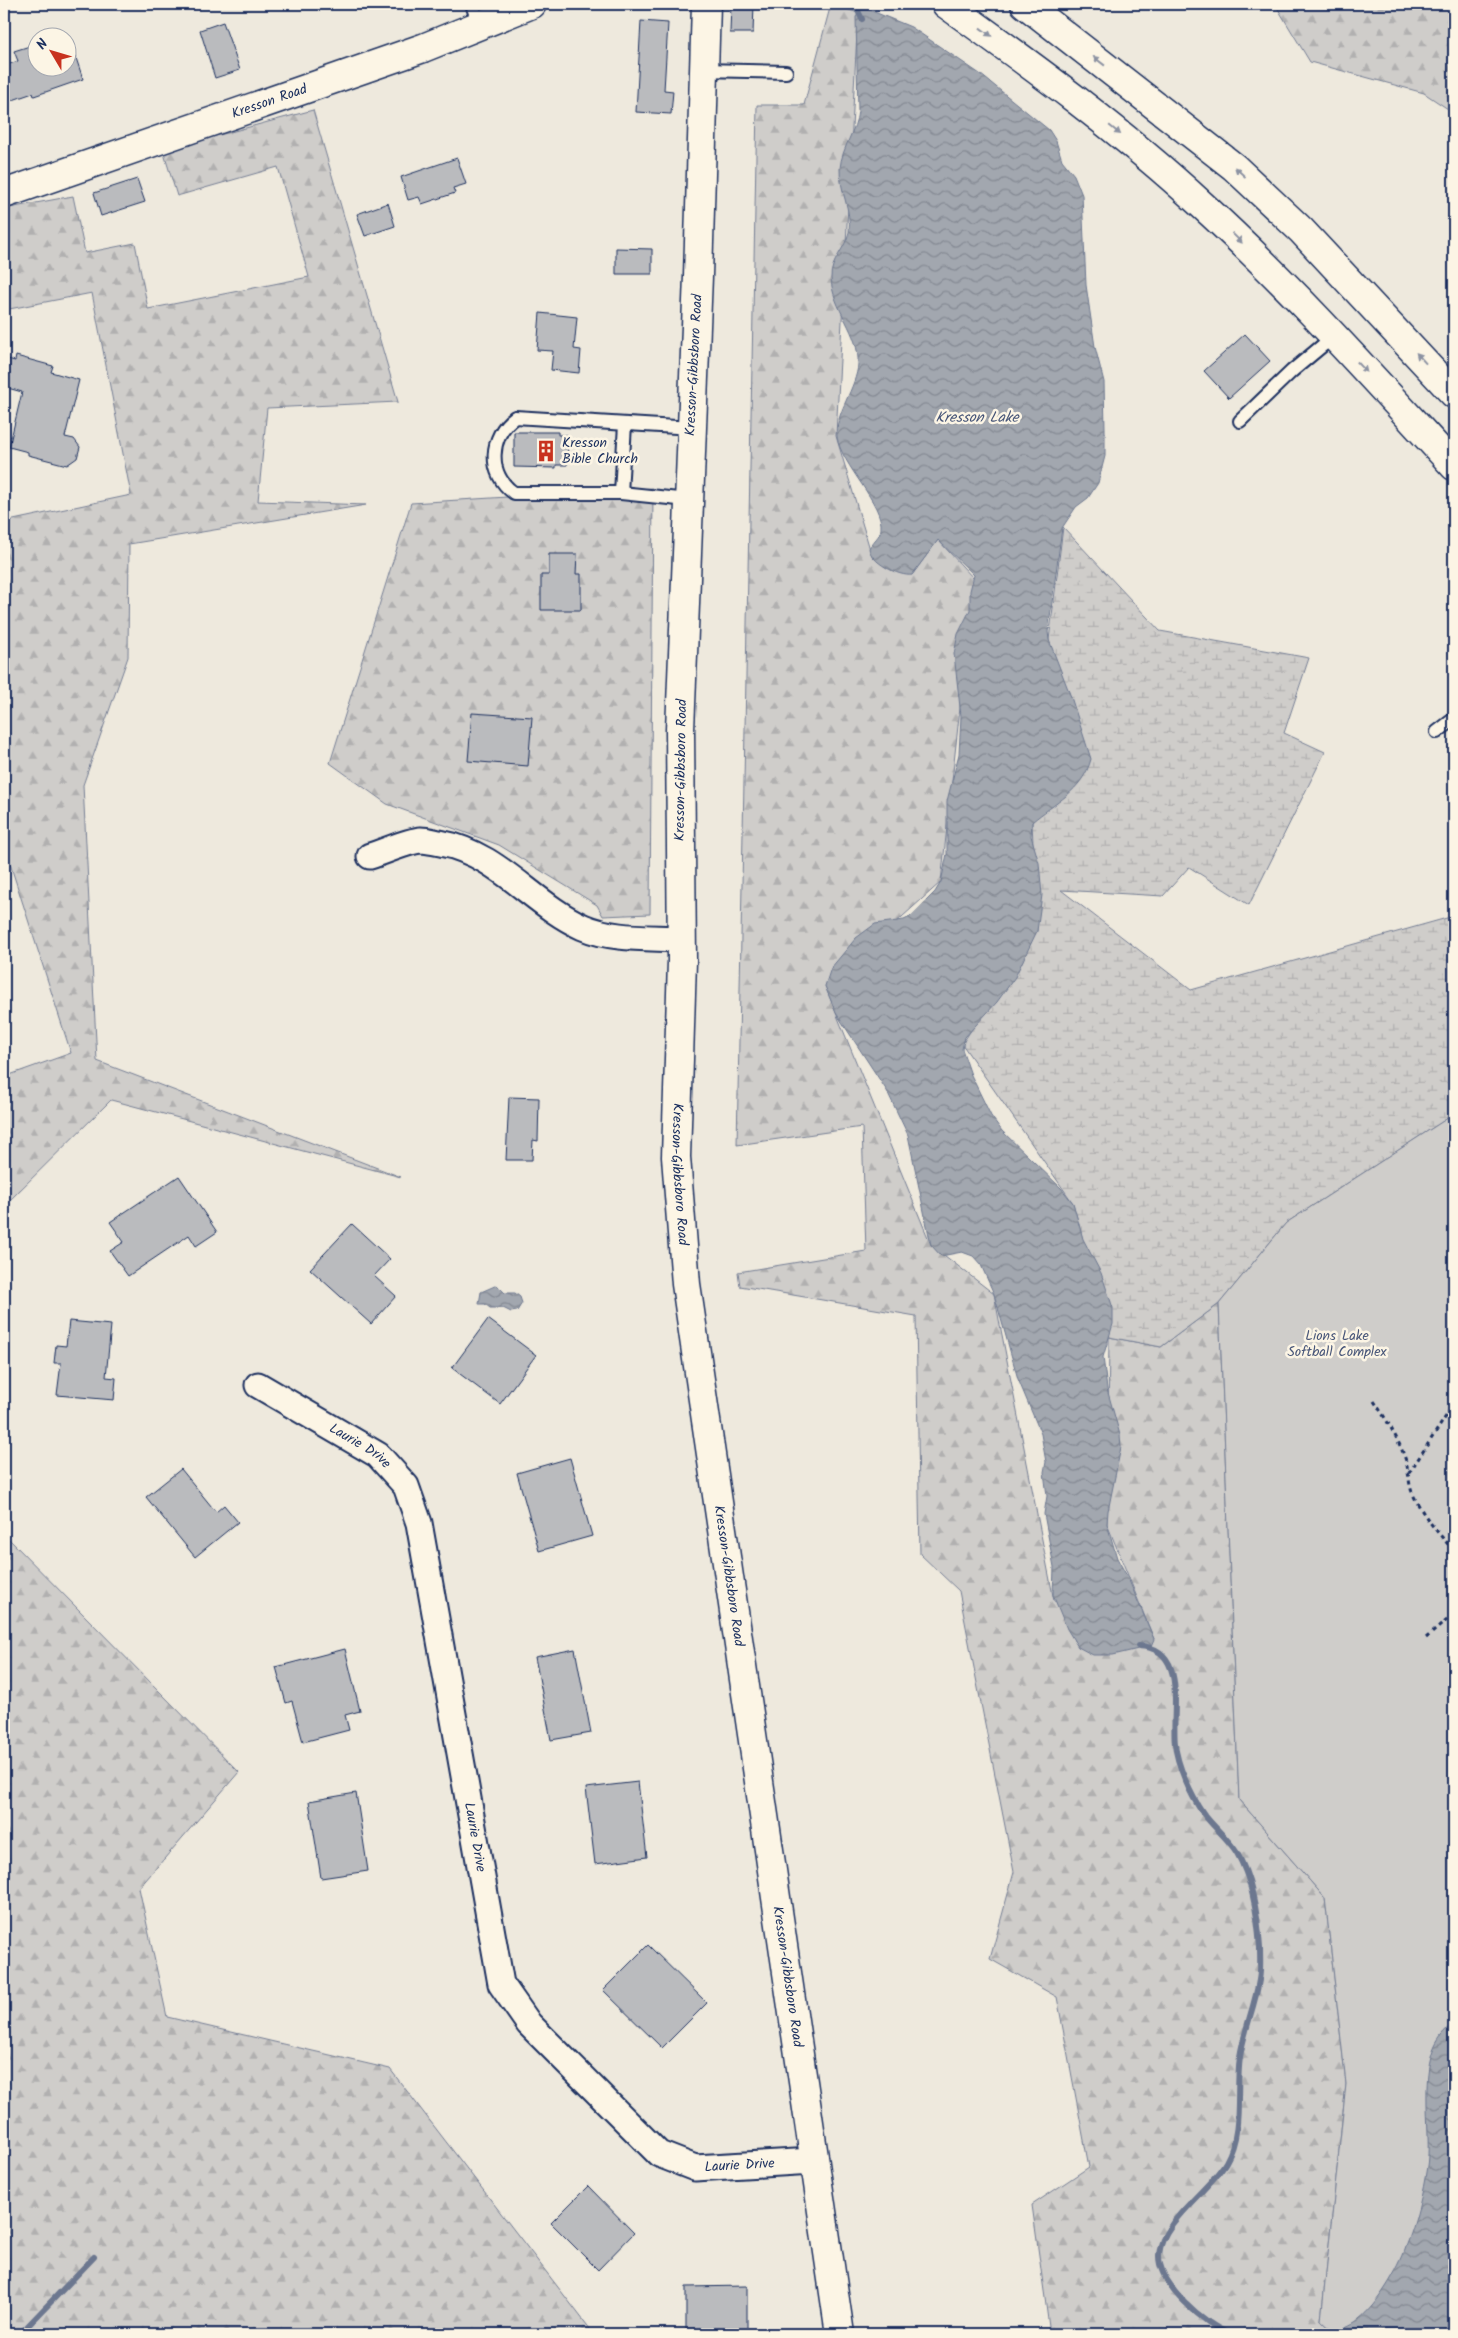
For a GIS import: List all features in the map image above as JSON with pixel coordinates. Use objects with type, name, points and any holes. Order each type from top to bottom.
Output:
[{"type":"main road","name":"Kresson Road","points":[[4,194],[424,48],[475,15],[532,4]]},
{"type":"main road","name":"Kresson-Gibbsboro Road","points":[[706,4],[702,70],[698,276],[680,730],[681,939],[676,1157],[686,1284],[840,2334]]},
{"type":"main road","points":[[946,4],[1088,108],[1147,156],[1256,257],[1334,336],[1454,466]]},
{"type":"main road","points":[[1024,4],[1234,167],[1300,230],[1454,394]]},
{"type":"street","points":[[370,856],[421,840],[452,845],[487,860],[520,883],[555,912],[585,928],[614,936],[681,939]]},
{"type":"street","name":"Laurie Drive","points":[[258,1385],[378,1456],[406,1486],[419,1523],[501,1984],[529,2024],[658,2154],[695,2168],[814,2160]]},
{"type":"lane","points":[[702,70],[786,72]]},
{"type":"lane","points":[[1240,421],[1292,371],[1334,336]]},
{"type":"lane","points":[[688,500],[621,493],[514,492],[499,476],[494,457],[499,434],[515,417],[692,428]]},
{"type":"lane","points":[[621,493],[626,424]]},
{"type":"lane","points":[[1437,732],[1454,719]]},
{"type":"path","points":[[1374,1402],[1386,1419],[1402,1452],[1409,1474],[1411,1490],[1423,1512],[1454,1551]]},
{"type":"path","points":[[1409,1474],[1454,1404]]},
{"type":"path","points":[[1426,1638],[1454,1614]]},
{"type":"green space","points":[[831,4],[858,13],[836,436],[872,556],[912,575],[938,540],[974,579],[941,882],[825,986],[931,1245],[994,1294],[1054,1601],[1154,1639],[1107,1524],[1109,1337],[1161,1347],[1219,1304],[1239,1800],[1325,1898],[1346,2084],[1321,2320],[1336,2334],[1050,2334],[1032,2205],[1089,2167],[1057,1997],[990,1959],[1014,1872],[959,1591],[920,1554],[916,1316],[740,1286],[738,1272],[866,1251],[862,1127],[737,1145],[757,105],[804,105]]},
{"type":"green space","points":[[1275,4],[1454,4],[1454,113],[1424,93],[1310,62]]},
{"type":"green space","points":[[313,110],[398,402],[267,408],[258,501],[366,505],[129,544],[128,657],[83,785],[97,1061],[401,1177],[111,1100],[4,1206],[4,1077],[71,1053],[4,845],[4,522],[131,495],[92,293],[4,310],[4,209],[73,196],[85,253],[135,243],[148,309],[309,277],[278,167],[177,196],[163,150]]},
{"type":"green space","points":[[653,488],[650,914],[603,916],[597,905],[499,845],[387,804],[330,763],[411,503]]},
{"type":"green space","points":[[1063,527],[1160,631],[1309,658],[1284,733],[1325,752],[1249,905],[1189,867],[1163,896],[1061,890],[1191,990],[1454,916],[1454,1114],[1286,1223],[1219,1304],[1161,1347],[1109,1337],[1073,1203],[962,1044],[1037,931],[1032,822],[1049,640]]},
{"type":"green space","name":"Lions Lake Softball Complex","points":[[1454,1114],[1454,2334],[1336,2334],[1321,2320],[1346,2084],[1325,1898],[1239,1800],[1219,1304],[1286,1223]]},
{"type":"green space","points":[[4,1534],[239,1772],[139,1888],[167,2017],[390,2069],[594,2334],[4,2334]]},
{"type":"water","name":"Kresson Lake","points":[[867,9],[911,27],[980,74],[1049,130],[1056,141],[1062,160],[1074,175],[1082,195],[1086,285],[1095,347],[1104,382],[1105,456],[1098,483],[1088,498],[1076,507],[1062,528],[1048,632],[1049,640],[1071,697],[1091,759],[1082,780],[1075,788],[1032,822],[1031,836],[1039,863],[1042,895],[1037,931],[1015,977],[997,1002],[965,1037],[962,1049],[971,1075],[991,1116],[1002,1131],[1061,1188],[1073,1203],[1083,1239],[1101,1273],[1113,1308],[1113,1324],[1103,1357],[1107,1389],[1120,1435],[1121,1447],[1107,1524],[1117,1558],[1128,1578],[1154,1639],[1151,1646],[1113,1655],[1093,1655],[1078,1647],[1067,1629],[1053,1595],[1054,1567],[1044,1514],[1047,1496],[1044,1472],[1046,1462],[1041,1434],[1018,1379],[994,1294],[981,1265],[973,1256],[962,1252],[941,1256],[931,1245],[908,1135],[887,1091],[836,1013],[825,986],[831,968],[856,938],[875,924],[904,920],[910,917],[935,892],[941,882],[947,854],[947,801],[959,754],[961,716],[954,654],[958,634],[970,610],[970,591],[974,575],[938,540],[912,575],[900,574],[886,568],[874,558],[869,548],[880,532],[880,519],[876,508],[846,460],[837,437],[839,420],[854,382],[858,364],[855,342],[836,300],[831,272],[849,232],[849,216],[841,184],[840,168],[843,153],[855,125],[858,111],[856,17],[861,10]]},
{"type":"water","points":[[497,1285],[505,1293],[515,1293],[520,1297],[522,1303],[517,1311],[511,1312],[503,1308],[490,1308],[485,1304],[479,1304],[481,1292]]},
{"type":"water","points":[[1454,2024],[1454,2334],[1332,2334],[1356,2321],[1366,2313],[1387,2286],[1403,2256],[1416,2218],[1427,2166],[1427,2089],[1429,2068],[1433,2050],[1441,2035]]},
{"type":"building","points":[[731,4],[754,4],[753,33],[730,33]]},
{"type":"building","points":[[641,21],[668,23],[664,90],[673,91],[671,114],[636,112]]},
{"type":"building","points":[[223,22],[240,70],[215,78],[200,30]]},
{"type":"building","points":[[28,47],[28,78],[78,78],[78,64],[83,79],[34,96],[33,93],[4,103],[4,66],[18,61],[14,51]]},
{"type":"building","points":[[457,158],[466,184],[453,188],[455,193],[422,204],[419,197],[408,200],[401,177]]},
{"type":"building","points":[[137,179],[145,202],[101,216],[94,193]]},
{"type":"building","points":[[388,203],[395,226],[365,236],[357,214]]},
{"type":"building","points":[[616,248],[652,249],[652,274],[616,274]]},
{"type":"building","points":[[540,313],[577,317],[574,349],[581,350],[579,373],[551,370],[553,351],[537,350]]},
{"type":"building","points":[[1245,334],[1270,361],[1229,398],[1204,371]]},
{"type":"building","points":[[16,356],[53,366],[51,372],[79,380],[65,437],[74,439],[80,447],[77,458],[67,465],[28,455],[28,452],[9,447],[22,392],[4,387],[4,358],[15,361]]},
{"type":"building","name":"Kresson Bible Church","points":[[514,432],[558,432],[558,435],[568,435],[567,465],[556,465],[556,468],[514,467]]},
{"type":"building","points":[[549,554],[577,554],[576,574],[581,574],[581,610],[541,610],[541,575],[549,575]]},
{"type":"building","points":[[472,713],[532,717],[528,766],[468,761]]},
{"type":"building","points":[[509,1097],[539,1098],[538,1141],[533,1140],[532,1160],[506,1160]]},
{"type":"building","points":[[179,1176],[217,1232],[196,1246],[189,1235],[128,1276],[110,1251],[124,1242],[110,1222]]},
{"type":"building","points":[[352,1224],[390,1259],[374,1276],[396,1296],[371,1324],[310,1269]]},
{"type":"building","points":[[488,1319],[536,1355],[500,1404],[452,1368]]},
{"type":"building","points":[[69,1321],[111,1325],[106,1377],[116,1378],[114,1400],[57,1395],[61,1363],[54,1363],[56,1345],[66,1346]]},
{"type":"building","points":[[570,1458],[592,1536],[539,1551],[517,1473]]},
{"type":"building","points":[[181,1469],[216,1512],[224,1505],[238,1522],[195,1557],[146,1497]]},
{"type":"building","points":[[345,1649],[360,1711],[345,1715],[349,1730],[303,1742],[292,1701],[286,1703],[276,1667]]},
{"type":"building","points":[[575,1649],[591,1733],[551,1740],[535,1657]]},
{"type":"building","points":[[638,1782],[647,1857],[595,1864],[586,1788]]},
{"type":"building","points":[[356,1793],[368,1871],[321,1878],[309,1801]]},
{"type":"building","points":[[648,1945],[707,2003],[662,2048],[603,1990]]},
{"type":"building","points":[[588,2186],[634,2233],[598,2270],[551,2223]]},
{"type":"building","points":[[747,2286],[747,2333],[686,2334],[686,2287]]},
{"type":"waterway","points":[[859,4],[857,9],[862,19]]},
{"type":"waterway","points":[[1138,1646],[1154,1649],[1165,1657],[1171,1669],[1175,1699],[1175,1744],[1182,1771],[1198,1806],[1237,1853],[1251,1887],[1258,1924],[1260,1976],[1240,2057],[1237,2124],[1232,2150],[1219,2173],[1168,2230],[1162,2242],[1159,2255],[1166,2278],[1174,2290],[1196,2313],[1230,2334]]},
{"type":"waterway","points":[[20,2334],[94,2257]]},
{"type":"place","name":"Kresson Bible Church","points":[[546,451]]}]
